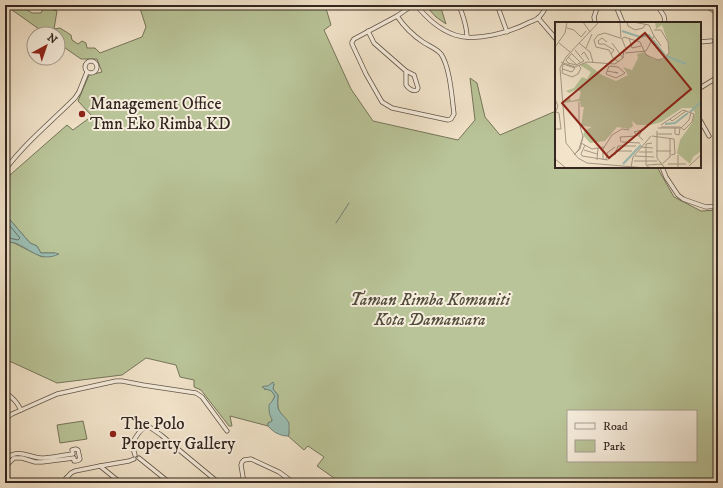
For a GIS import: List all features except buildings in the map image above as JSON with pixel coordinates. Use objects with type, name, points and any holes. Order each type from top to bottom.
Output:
[{"type":"street","points":[[397,16],[401,22],[421,41],[442,55],[449,76],[454,114],[451,119],[448,120],[392,108],[382,102],[366,74],[352,44],[354,39],[414,5],[439,27],[455,35],[467,37],[487,36],[507,32],[540,20],[547,5]]},
{"type":"street","points":[[459,5],[466,23],[467,37]]},
{"type":"street","points":[[499,5],[499,10],[507,32]]},
{"type":"street","points":[[595,22],[594,17],[598,5]]},
{"type":"street","points":[[657,5],[664,16],[665,22]]},
{"type":"street","points":[[616,6],[623,22]]},
{"type":"street","points":[[540,20],[555,38]]},
{"type":"street","points":[[368,31],[374,43],[406,71],[414,75],[418,88],[417,90],[411,90],[406,85],[406,71]]},
{"type":"street","points":[[701,42],[712,41]]},
{"type":"street","points":[[5,170],[41,130],[75,98],[87,72]]},
{"type":"street","points":[[701,87],[718,77]]},
{"type":"street","points":[[701,122],[708,136]]},
{"type":"street","points":[[662,168],[676,193],[683,199],[706,207],[718,206]]},
{"type":"street","points":[[5,420],[9,416],[57,394],[122,381],[196,392],[202,397],[226,431]]},
{"type":"street","points":[[5,393],[12,396],[21,410]]},
{"type":"street","points":[[170,483],[136,458],[132,445],[140,431],[146,426],[162,435],[219,483]]},
{"type":"street","points":[[5,460],[13,454],[22,454],[42,458],[73,456],[42,462],[14,458],[5,467]]},
{"type":"street","points":[[62,483],[71,473],[75,471],[129,461],[136,458]]},
{"type":"street","points":[[244,483],[241,465],[244,460],[251,459],[280,472],[294,483]]},
{"type":"street","points":[[100,466],[121,483]]},
{"type":"street","points":[[66,478],[72,483]]},
{"type":"green space","name":"Taman Rimba Komuniti Kota Damansara","points":[[5,5],[23,7],[32,13],[41,13],[44,7],[57,11],[54,26],[35,26]]},
{"type":"green space","name":"Taman Rimba Komuniti Kota Damansara","points":[[139,5],[325,5],[331,25],[324,30],[351,89],[373,121],[458,140],[475,120],[470,78],[477,83],[485,117],[500,135],[555,111],[555,168],[658,168],[674,197],[701,211],[718,210],[718,483],[341,483],[317,466],[324,457],[308,446],[304,450],[288,436],[288,422],[279,410],[278,395],[273,389],[274,384],[264,389],[268,389],[275,396],[273,400],[272,421],[268,423],[268,426],[230,416],[232,426],[229,426],[201,390],[194,387],[194,380],[180,377],[176,365],[146,358],[122,375],[57,383],[5,359],[5,241],[14,243],[42,257],[55,253],[41,253],[37,246],[30,243],[5,214],[5,183],[10,175],[67,125],[73,130],[92,116],[78,101],[89,75],[102,72],[97,59],[81,59],[66,49],[66,32],[71,35],[72,40],[78,44],[82,41],[86,43],[87,48],[95,48],[100,53],[142,37],[146,27]]},
{"type":"green space","points":[[425,5],[440,5],[446,24],[436,17]]},
{"type":"green space","points":[[83,421],[87,439],[60,443],[57,425]]},
{"type":"water","points":[[5,214],[30,243],[37,246],[41,253],[59,254],[46,257],[41,256],[15,243],[5,241]]},
{"type":"water","points":[[273,382],[273,389],[278,395],[278,408],[289,422],[288,436],[277,433],[268,426],[268,423],[272,421],[269,412],[269,405],[275,396],[271,391],[262,387],[268,386]]},
{"type":"waterway","points":[[701,5],[718,16]]},
{"type":"waterway","points":[[336,223],[349,203]]},
{"type":"place","name":"Management Office Tmn Eko Rimba KD","points":[[82,114]]},
{"type":"place","name":"The Polo Property Gallery","points":[[113,434]]}]
